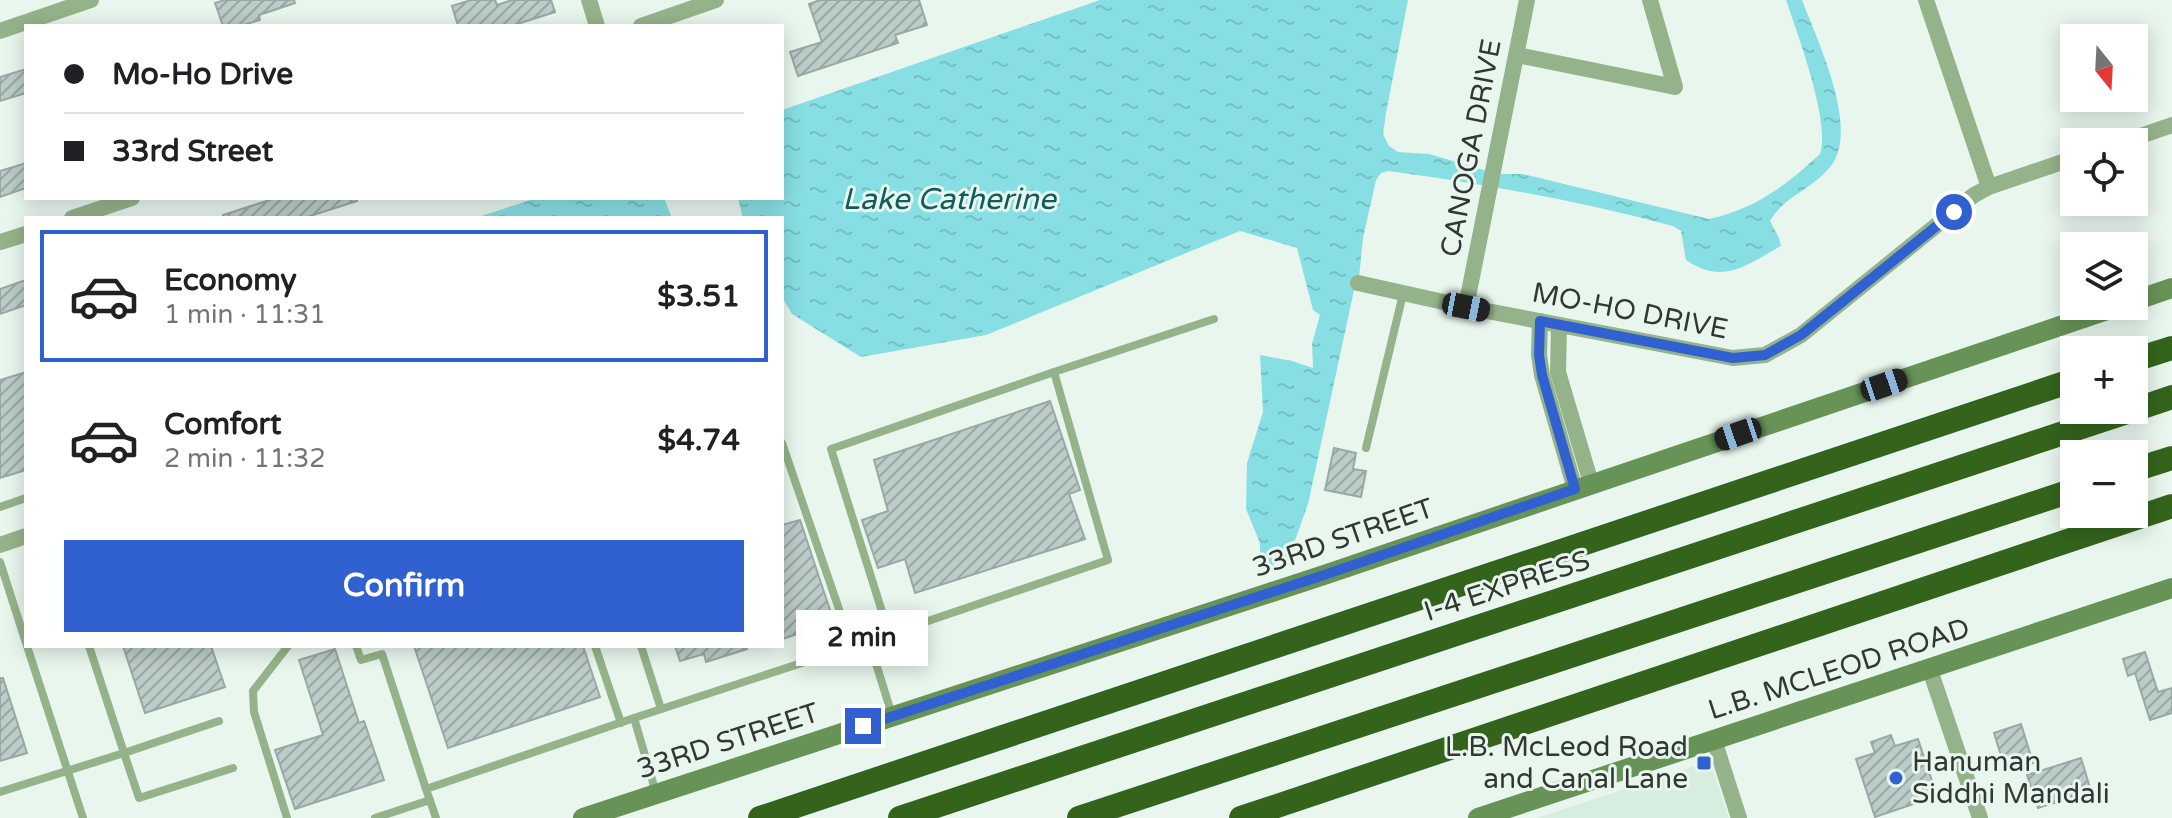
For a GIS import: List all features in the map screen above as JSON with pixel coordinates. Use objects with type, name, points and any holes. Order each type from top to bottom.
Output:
[{"type":"highway","points":[[2148,356],[2172,348]]},
{"type":"highway","points":[[760,818],[2060,385]]},
{"type":"highway","name":"I-4 EXPRESS","points":[[2148,405],[2172,397]]},
{"type":"highway","name":"I-4 EXPRESS","points":[[900,818],[2091,424]]},
{"type":"highway","points":[[2148,466],[2172,458]]},
{"type":"highway","points":[[1079,818],[2060,495]]},
{"type":"highway","points":[[1241,818],[2172,506]]},
{"type":"street","points":[[0,31],[91,0]]},
{"type":"street","points":[[589,0],[596,24]]},
{"type":"street","points":[[647,24],[716,0]]},
{"type":"street","name":"CANOGA DRIVE","points":[[1466,307],[1527,0]]},
{"type":"street","points":[[1517,55],[1675,87],[1650,0]]},
{"type":"street","points":[[1926,0],[1989,187]]},
{"type":"street","points":[[2148,133],[2172,125]]},
{"type":"street","name":"MO-HO DRIVE","points":[[1358,283],[1733,358],[1765,355],[1801,335],[1974,195],[2060,163]]},
{"type":"street","points":[[78,216],[126,200]]},
{"type":"street","points":[[0,242],[24,235]]},
{"type":"street","points":[[2148,296],[2172,288]]},
{"type":"street","name":"33RD STREET","points":[[583,818],[1324,575],[2077,320]]},
{"type":"street","points":[[1540,321],[1542,375],[1583,486]]},
{"type":"street","points":[[1559,325],[1558,372],[1583,486]]},
{"type":"street","points":[[0,545],[24,537]]},
{"type":"street","name":"L.B. MCLEOD ROAD","points":[[1478,818],[2172,588]]},
{"type":"street","points":[[1930,670],[1980,818]]},
{"type":"street","points":[[1714,740],[1739,818]]},
{"type":"lane","points":[[1366,448],[1403,293]]},
{"type":"lane","points":[[889,634],[831,449],[1214,319]]},
{"type":"lane","points":[[426,789],[1108,560],[1054,372]]},
{"type":"lane","points":[[784,449],[852,647]]},
{"type":"lane","points":[[0,507],[24,499]]},
{"type":"lane","points":[[0,562],[24,639]]},
{"type":"lane","points":[[869,641],[893,716]]},
{"type":"lane","points":[[27,648],[83,818]]},
{"type":"lane","points":[[90,648],[139,798],[233,768]]},
{"type":"lane","points":[[286,648],[253,691],[254,712],[287,818]]},
{"type":"lane","points":[[357,648],[361,660],[381,650],[436,818]]},
{"type":"lane","points":[[596,648],[621,723]]},
{"type":"lane","points":[[642,648],[661,709]]},
{"type":"lane","points":[[634,718],[656,794]]},
{"type":"lane","points":[[0,792],[219,721]]},
{"type":"lane","points":[[375,818],[430,800]]},
{"type":"shaded area","points":[[1710,761],[1729,818],[1537,818]]},
{"type":"water","name":"Lake Catherine","points":[[1100,0],[1408,0],[1383,134],[1389,146],[1398,152],[1429,154],[1498,174],[1523,174],[1709,219],[1741,209],[1769,195],[1820,154],[1821,122],[1817,100],[1786,0],[1802,0],[1826,61],[1839,108],[1841,131],[1838,151],[1830,167],[1783,205],[1770,221],[1781,246],[1746,265],[1724,272],[1700,268],[1686,260],[1681,231],[1673,226],[1532,194],[1388,171],[1381,173],[1376,180],[1363,238],[1359,278],[1308,504],[1288,560],[1260,569],[1260,543],[1246,509],[1247,463],[1263,412],[1260,355],[1313,368],[1312,344],[1320,315],[1313,310],[1297,248],[1240,231],[986,335],[861,357],[792,314],[784,300],[784,216],[742,216],[738,200],[784,200],[784,109]]},
{"type":"water","points":[[531,200],[665,200],[671,216],[481,216]]},
{"type":"building","points":[[225,0],[294,0],[295,3],[259,15],[260,20],[247,24],[222,24],[215,3]]},
{"type":"building","points":[[471,0],[495,0],[497,5],[512,0],[551,0],[555,12],[517,24],[457,24],[452,6]]},
{"type":"building","points":[[820,0],[919,0],[927,25],[895,35],[898,43],[798,76],[790,52],[822,42],[809,4]]},
{"type":"building","points":[[24,70],[24,94],[0,101],[0,77]]},
{"type":"building","points":[[24,164],[24,189],[0,197],[0,171]]},
{"type":"building","points":[[270,200],[357,200],[310,216],[223,215]]},
{"type":"building","points":[[24,281],[24,306],[0,314],[0,289]]},
{"type":"building","points":[[24,373],[24,471],[0,478],[0,380]]},
{"type":"building","points":[[1050,401],[1080,490],[1069,494],[1085,539],[915,593],[905,559],[878,568],[862,520],[888,511],[874,460]]},
{"type":"building","points":[[1334,448],[1356,453],[1353,469],[1366,471],[1361,497],[1325,490]]},
{"type":"building","points":[[800,520],[834,622],[784,638],[784,524]]},
{"type":"building","points":[[124,648],[212,648],[225,687],[145,713]]},
{"type":"building","points":[[415,648],[584,648],[600,697],[448,748]]},
{"type":"building","points":[[676,648],[747,649],[706,662],[704,654],[680,661]]},
{"type":"building","points":[[335,649],[359,723],[364,721],[384,780],[295,809],[275,750],[323,735],[299,660]]},
{"type":"building","points":[[2145,652],[2158,692],[2172,688],[2172,713],[2150,720],[2135,673],[2128,676],[2123,659]]},
{"type":"building","points":[[0,678],[3,678],[27,753],[0,761]]},
{"type":"building","points":[[2021,724],[2033,763],[2006,772],[1994,733]]},
{"type":"building","name":"Hanuman Siddhi Mandali","points":[[1891,735],[1895,746],[1918,739],[1937,796],[1875,817],[1856,759],[1875,753],[1871,742]]},
{"type":"building","points":[[2081,758],[2091,791],[2038,808],[2027,775]]},
{"type":"place","name":"L.B. McLeod Road and Canal Lane","points":[[1704,763]]},
{"type":"place","name":"Hanuman Siddhi Mandali","points":[[1896,778]]},
{"type":"route","points":[[863,726],[1575,489],[1542,375],[1540,321],[1733,358],[1765,355],[1801,335],[1954,212]]}]
